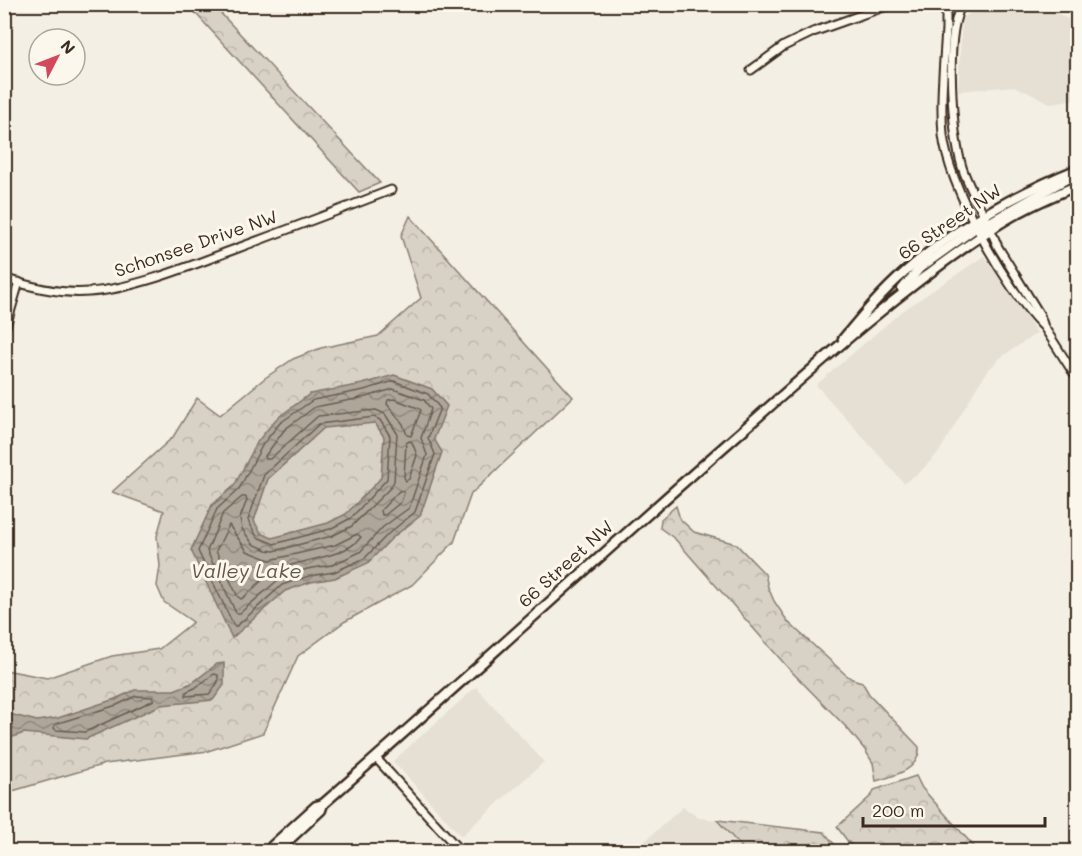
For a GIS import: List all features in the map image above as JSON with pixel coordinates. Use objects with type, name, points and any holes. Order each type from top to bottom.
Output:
[{"type":"main road","name":"66 Street NW","points":[[271,852],[272,846],[316,806],[323,804],[376,758],[664,498],[894,299],[982,235],[987,223],[1051,180],[1077,170]]},
{"type":"main road","name":"66 Street NW","points":[[833,351],[866,311],[903,273],[976,224],[987,223],[1077,185]]},
{"type":"main road","points":[[894,299],[914,273],[976,224]]},
{"type":"main road","name":"66 Street NW","points":[[276,852],[321,810],[323,804]]},
{"type":"street","points":[[751,70],[784,46],[813,32],[892,4]]},
{"type":"street","points":[[942,5],[953,11],[963,6]]},
{"type":"street","points":[[942,5],[946,13],[942,104],[945,144],[956,183],[1008,280],[1034,317],[1044,327],[1077,380]]},
{"type":"street","points":[[963,6],[953,31],[952,96],[955,138],[967,180],[998,247],[1040,315],[1044,327]]},
{"type":"street","name":"Schonsee Drive NW","points":[[4,278],[43,288],[80,292],[117,287],[206,260],[391,190]]},
{"type":"street","points":[[4,333],[19,282]]},
{"type":"street","points":[[376,758],[461,852]]},
{"type":"shaded area","points":[[1001,6],[1054,12],[1076,23],[1078,31],[1077,99],[1050,103],[1014,86],[958,91],[962,20],[983,7]]},
{"type":"shaded area","points":[[984,256],[1037,333],[1001,357],[990,368],[939,452],[920,472],[904,483],[816,385],[901,312]]},
{"type":"shaded area","points":[[476,687],[544,762],[461,836],[393,761]]},
{"type":"shaded area","points":[[683,807],[699,818],[717,820],[745,851],[633,852]]},
{"type":"green space","points":[[188,5],[213,5],[380,183],[359,192]]},
{"type":"green space","points":[[410,216],[573,397],[471,494],[454,542],[412,585],[344,622],[298,656],[263,733],[208,751],[105,764],[5,795],[5,670],[47,678],[112,656],[159,649],[193,622],[164,602],[157,586],[160,566],[157,536],[164,511],[112,492],[173,437],[197,398],[220,415],[265,378],[293,359],[321,348],[378,336],[421,298],[401,236]]},
{"type":"green space","points":[[676,506],[680,519],[694,532],[736,544],[765,574],[774,601],[788,622],[845,674],[862,682],[869,694],[919,747],[916,761],[911,767],[876,781],[873,763],[847,728],[789,669],[675,539],[660,528],[661,519]]},
{"type":"green space","points":[[916,776],[922,788],[978,851],[855,851],[837,827],[872,795],[874,790]]},
{"type":"green space","points":[[717,820],[824,832],[840,851],[745,851]]},
{"type":"water","name":"Valley Lake","points":[[394,375],[432,389],[447,406],[434,439],[442,452],[420,516],[392,538],[368,563],[335,578],[311,582],[285,591],[232,638],[191,550],[212,505],[234,486],[258,441],[276,419],[310,394],[363,384]],"holes":[[[375,423],[384,437],[381,478],[346,514],[328,523],[272,538],[261,533],[254,521],[268,479],[324,428]]]},
{"type":"water","points":[[224,663],[224,685],[213,700],[161,705],[86,739],[24,733],[5,740],[5,713],[37,721],[58,718],[135,690],[174,690],[192,683],[217,664]]}]
